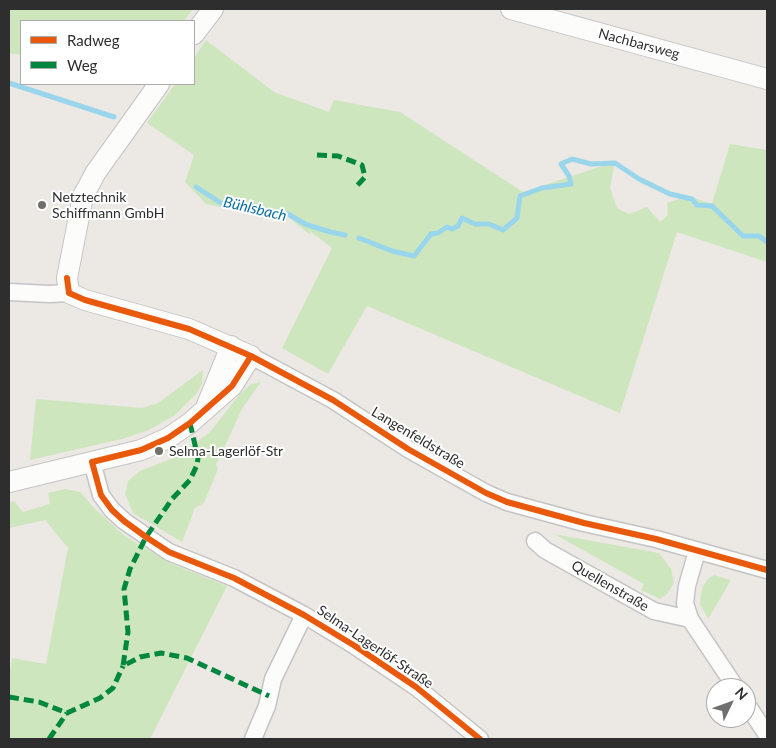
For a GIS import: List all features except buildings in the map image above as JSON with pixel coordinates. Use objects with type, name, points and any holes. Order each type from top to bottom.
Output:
[{"type":"street","points":[[195,33],[213,9]]},
{"type":"street","name":"Nachbarsweg","points":[[511,9],[767,79]]},
{"type":"street","points":[[69,293],[67,278],[84,196],[96,172],[158,85]]},
{"type":"street","name":"Langenfeldstraße","points":[[9,292],[69,293],[85,300],[189,329],[251,356],[333,400],[408,449],[486,493],[529,508],[584,523],[656,539],[767,570]]},
{"type":"street","points":[[206,408],[230,346]]},
{"type":"street","points":[[9,482],[141,450],[168,438],[190,424],[232,386],[251,356]]},
{"type":"street","name":"Selma-Lagerlöf-Straße","points":[[92,462],[102,495],[112,510],[124,521],[169,552],[234,578],[304,615],[355,646],[416,687],[480,739]]},
{"type":"street","name":"Quellenstraße","points":[[535,541],[545,550],[654,611],[690,619]]},
{"type":"street","points":[[697,551],[687,586],[685,603],[690,619],[729,678]]},
{"type":"street","points":[[254,739],[267,706],[273,679],[304,615]]},
{"type":"street","points":[[756,718],[767,735]]},
{"type":"green space","points":[[9,9],[193,9],[185,20],[20,20],[20,55],[9,53]]},
{"type":"green space","points":[[206,40],[274,92],[329,112],[334,100],[400,112],[523,192],[615,162],[610,188],[617,208],[629,214],[647,207],[660,222],[668,215],[667,203],[689,196],[712,204],[730,144],[767,150],[767,262],[677,232],[620,413],[367,306],[328,374],[282,348],[332,248],[311,232],[309,234],[288,217],[286,221],[206,204],[185,182],[194,155],[147,123],[174,85],[195,85],[195,56]]},
{"type":"green space","points":[[203,370],[202,384],[196,394],[175,415],[149,430],[122,439],[30,460],[36,399],[142,408],[158,403]]},
{"type":"green space","points":[[261,382],[243,407],[216,465],[218,469],[204,503],[195,508],[182,542],[133,513],[125,494],[128,481],[140,471],[178,456],[210,432],[239,395],[251,384]]},
{"type":"green space","points":[[65,489],[80,492],[95,509],[126,537],[172,564],[227,586],[150,739],[9,739],[9,679],[12,658],[46,664],[68,548],[45,520],[9,528],[9,502],[14,501],[23,512],[50,504],[48,493]]},
{"type":"green space","points":[[554,534],[659,553],[671,569],[674,583],[667,594],[660,599],[641,590],[644,584]]},
{"type":"green space","points":[[714,575],[731,580],[708,619],[700,604],[701,594],[703,586]]},
{"type":"waterway","name":"Bühlsbach","points":[[9,83],[114,117]]},
{"type":"waterway","name":"Bühlsbach","points":[[359,238],[392,251],[414,256],[431,234],[438,233],[447,227],[452,229],[458,226],[462,218],[475,224],[489,224],[503,230],[517,218],[520,196],[542,188],[571,184],[569,176],[561,164],[572,159],[591,164],[615,163],[639,179],[670,194],[692,199],[697,205],[712,206],[743,236],[759,236],[767,242]]},
{"type":"waterway","name":"Bühlsbach","points":[[196,187],[221,203],[288,214],[305,224],[345,235]]},
{"type":"marked path","points":[[317,155],[338,156],[362,165],[365,177],[355,188]]},
{"type":"marked path","points":[[190,423],[198,458],[197,465],[190,480],[172,499],[146,537],[130,569],[124,589],[128,632],[123,666],[140,657],[161,653],[187,658],[269,696]]},
{"type":"marked path","points":[[9,697],[39,702],[67,713],[100,698],[113,688],[123,666]]},
{"type":"marked path","points":[[49,739],[67,713]]},
{"type":"cycle path","points":[[67,278],[69,293],[85,300],[189,329],[251,356],[333,400],[408,449],[486,493],[507,502],[584,523],[656,539],[767,570]]},
{"type":"cycle path","points":[[251,356],[232,386],[190,423],[168,438],[141,450],[92,462],[101,495],[112,510],[124,521],[169,552],[234,578],[304,615],[355,646],[416,687],[480,739]]},
{"type":"place","name":"Netztechnik Schiffmann GmbH","points":[[42,205]]},
{"type":"place","name":"Selma-Lagerlöf-Str","points":[[159,451]]}]
